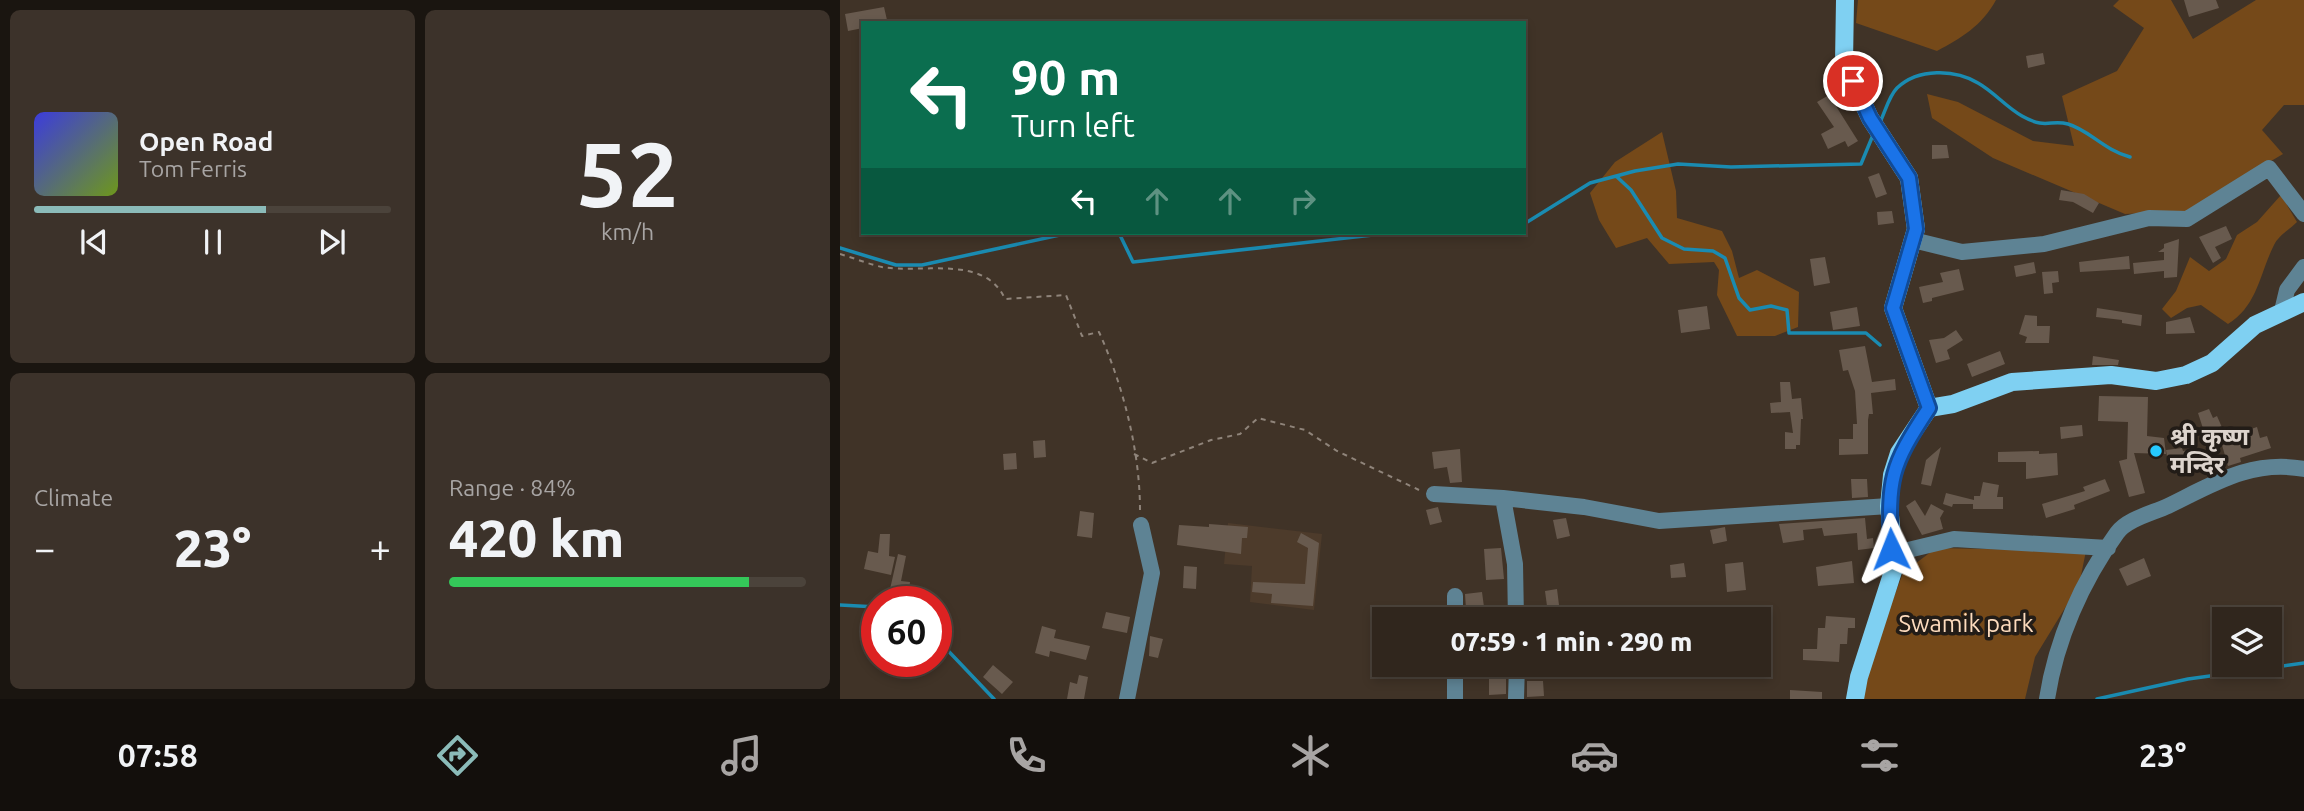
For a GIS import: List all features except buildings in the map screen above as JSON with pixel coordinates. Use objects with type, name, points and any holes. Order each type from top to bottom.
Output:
[{"type":"main road","points":[[1845,0],[1844,63],[1875,125],[1909,178],[1916,229],[1893,308],[1929,408]]},
{"type":"main road","points":[[1855,699],[1858,677],[1895,565],[1889,506],[1892,475],[1899,453],[1929,408],[1953,404],[2012,382],[2111,375],[2156,381],[2186,375],[2212,363],[2255,325],[2304,302]]},
{"type":"street","points":[[1913,240],[1962,252],[2044,244],[2149,218],[2187,219],[2269,167],[2304,214]]},
{"type":"street","points":[[2282,311],[2287,290],[2304,267]]},
{"type":"street","points":[[2047,699],[2074,604],[2118,530],[2216,480],[2248,469],[2288,466],[2304,469]]},
{"type":"street","points":[[1434,494],[1503,498],[1659,521],[1889,506]]},
{"type":"street","points":[[1503,498],[1515,564],[1516,607]]},
{"type":"street","points":[[1127,699],[1152,572],[1141,526]]},
{"type":"street","points":[[1895,565],[1904,551],[1954,539],[2108,548]]},
{"type":"street","points":[[1455,596],[1455,607]]},
{"type":"street","points":[[1455,677],[1455,699]]},
{"type":"street","points":[[1516,699],[1517,677]]},
{"type":"path","points":[[840,254],[881,267],[976,271],[1000,288],[1005,299],[1066,295],[1082,336],[1098,332],[1109,354],[1125,408],[1140,490],[1141,526]]},
{"type":"path","points":[[1133,454],[1152,463],[1211,440],[1240,434],[1258,418],[1305,430],[1349,457],[1413,488],[1434,494]]},
{"type":"shaded area","points":[[1228,523],[1322,534],[1314,610],[1250,602],[1252,566],[1224,564]]},
{"type":"green space","points":[[1858,0],[1996,0],[1978,24],[1937,51],[1856,23]]},
{"type":"green space","points":[[2119,0],[2171,0],[2193,39],[2256,0],[2304,0],[2304,105],[2284,105],[2262,130],[2283,154],[2186,211],[2125,214],[1993,158],[1932,118],[1927,94],[1958,102],[2033,141],[2074,146],[2062,96],[2117,71],[2144,28],[2113,6]]},
{"type":"green space","points":[[1662,132],[1676,191],[1677,218],[1722,231],[1732,251],[1739,278],[1757,270],[1799,292],[1798,327],[1775,336],[1737,336],[1717,295],[1719,270],[1714,262],[1669,264],[1647,238],[1616,248],[1599,220],[1590,193],[1615,162]]},
{"type":"green space","points":[[2281,195],[2297,222],[2276,242],[2257,289],[2246,308],[2228,324],[2201,305],[2187,308],[2171,318],[2162,309],[2176,291],[2190,257],[2209,271],[2226,259],[2237,235],[2257,222]]},
{"type":"green space","name":"Swamik park","points":[[1936,548],[2086,551],[2079,585],[2035,657],[2025,699],[1863,699],[1861,683],[1903,573]]},
{"type":"waterway","points":[[1880,122],[1892,95],[1906,81],[1926,74],[1948,73],[1978,83],[2030,120],[2068,124],[2112,150],[2130,157]]},
{"type":"waterway","points":[[1526,223],[1590,183],[1635,171],[1678,164],[1731,167],[1861,164],[1873,135]]},
{"type":"waterway","points":[[1616,176],[1631,190],[1662,238],[1684,249],[1713,251],[1725,258],[1739,298],[1750,310],[1771,306],[1787,310],[1789,333],[1866,333],[1880,345]]},
{"type":"waterway","points":[[840,248],[896,265],[922,265],[1060,235]]},
{"type":"waterway","points":[[1120,235],[1133,262],[1373,235]]},
{"type":"waterway","points":[[840,605],[861,606]]},
{"type":"waterway","points":[[952,655],[994,699]]},
{"type":"waterway","points":[[2097,699],[2188,679],[2304,663]]},
{"type":"place","name":"श्री कृष्ण मन्दिर","points":[[2156,451]]},
{"type":"route","points":[[1853,81],[1870,118],[1909,178],[1916,229],[1893,308],[1916,379],[1929,408],[1899,453],[1892,475],[1889,506],[1891,549]]}]
